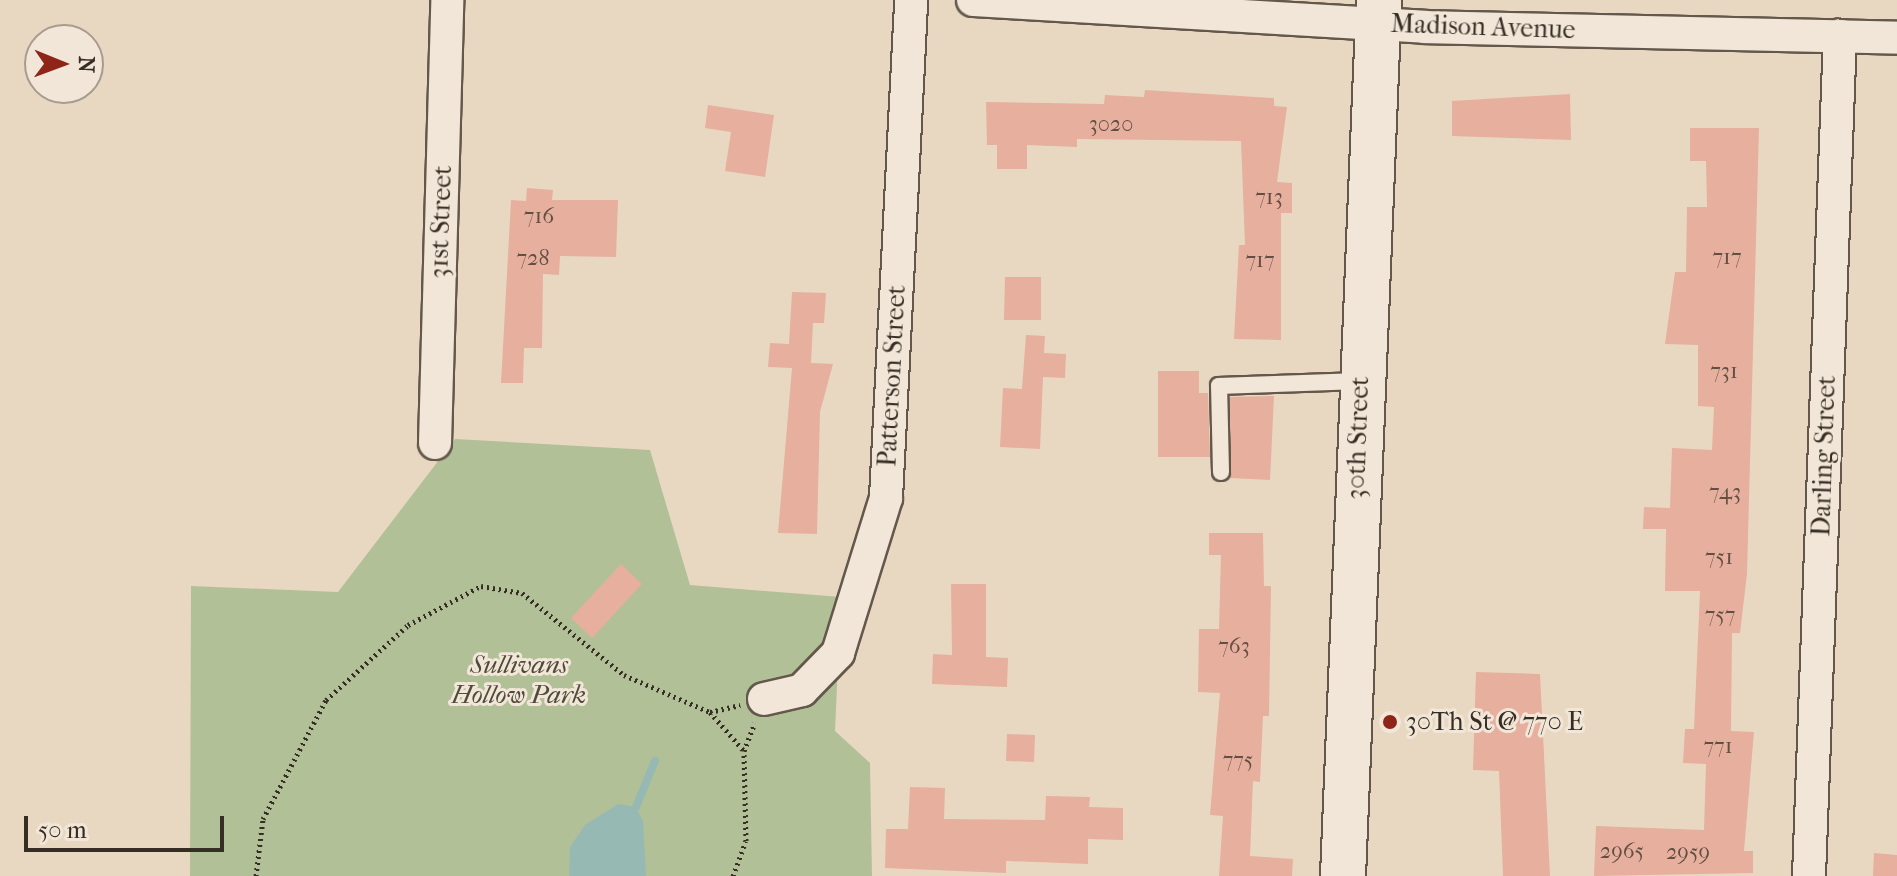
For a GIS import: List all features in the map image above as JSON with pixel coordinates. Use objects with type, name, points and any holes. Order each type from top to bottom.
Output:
[{"type":"main road","name":"30th Street","points":[[1343,876],[1359,381],[1379,12]]},
{"type":"street","name":"31st Street","points":[[435,443],[447,0]]},
{"type":"street","name":"Patterson Street","points":[[764,699],[802,690],[838,653],[886,498],[911,0]]},
{"type":"street","name":"Madison Avenue","points":[[973,0],[1379,12],[1897,38]]},
{"type":"street","name":"Darling Street","points":[[1809,876],[1840,36]]},
{"type":"lane","points":[[1221,472],[1219,386],[1359,381]]},
{"type":"path","points":[[256,876],[263,819],[326,700],[408,625],[481,586],[522,593],[624,675],[710,712],[744,751]]},
{"type":"path","points":[[710,712],[764,699]]},
{"type":"path","points":[[733,876],[746,841],[744,751],[764,699]]},
{"type":"green space","name":"Sullivans Hollow Park","points":[[455,439],[650,450],[690,585],[841,597],[835,731],[870,763],[872,876],[190,876],[191,586],[338,592]]},
{"type":"water","points":[[618,804],[636,807],[643,821],[646,876],[569,876],[570,847],[585,825]]},
{"type":"building","points":[[1145,90],[1274,98],[1274,106],[1287,107],[1277,182],[1292,183],[1292,213],[1281,213],[1281,340],[1234,339],[1239,245],[1245,245],[1241,141],[1077,139],[1077,147],[1027,145],[1027,169],[997,169],[997,145],[987,145],[986,102],[1104,104],[1105,95],[1144,97]]},
{"type":"building","points":[[1570,94],[1571,140],[1452,136],[1452,101]]},
{"type":"building","points":[[708,105],[774,115],[765,177],[725,171],[731,132],[705,128]]},
{"type":"building","points":[[1690,128],[1759,128],[1747,574],[1740,633],[1732,633],[1731,731],[1754,732],[1744,851],[1753,851],[1753,873],[1594,876],[1596,826],[1704,830],[1706,764],[1683,763],[1685,729],[1694,729],[1700,591],[1665,591],[1666,529],[1643,529],[1644,507],[1670,508],[1672,448],[1712,450],[1714,407],[1698,406],[1698,345],[1665,344],[1675,272],[1686,272],[1687,207],[1707,207],[1706,161],[1690,161]]},
{"type":"building","points":[[527,188],[553,190],[552,200],[618,200],[616,257],[560,256],[559,275],[543,274],[542,348],[524,348],[523,383],[501,383],[511,200],[526,201]]},
{"type":"building","points":[[1005,277],[1041,277],[1041,320],[1004,320]]},
{"type":"building","points":[[792,292],[826,293],[824,323],[813,323],[811,363],[833,364],[820,412],[817,534],[778,533],[792,368],[768,367],[770,343],[789,344]]},
{"type":"building","points":[[1026,335],[1045,336],[1044,353],[1066,354],[1065,378],[1043,377],[1040,449],[1000,447],[1003,388],[1022,389]]},
{"type":"building","points":[[1158,371],[1199,371],[1199,393],[1208,393],[1210,457],[1158,457]]},
{"type":"building","points":[[1274,396],[1270,480],[1230,478],[1230,397]]},
{"type":"building","points":[[1209,533],[1263,533],[1264,586],[1271,586],[1269,716],[1263,716],[1260,782],[1253,781],[1250,856],[1293,859],[1292,876],[1219,876],[1223,816],[1210,815],[1220,693],[1198,692],[1199,629],[1219,629],[1221,555],[1209,555]]},
{"type":"building","points":[[621,564],[642,584],[592,638],[571,618]]},
{"type":"building","points":[[951,584],[986,584],[986,657],[1008,658],[1007,687],[932,684],[933,654],[952,655]]},
{"type":"building","points":[[1476,672],[1540,674],[1550,876],[1503,876],[1499,771],[1473,770]]},
{"type":"building","points":[[1007,734],[1035,735],[1034,762],[1006,761]]},
{"type":"building","points":[[910,787],[945,788],[944,819],[1045,820],[1046,796],[1090,797],[1089,807],[1123,808],[1123,840],[1088,839],[1088,864],[1006,861],[1006,873],[885,868],[886,829],[908,829]]},
{"type":"building","points":[[1874,853],[1897,855],[1897,876],[1873,876]]},
{"type":"waterway","points":[[636,807],[655,761]]},
{"type":"place","name":"30Th St @ 770 E","points":[[1390,722]]}]
